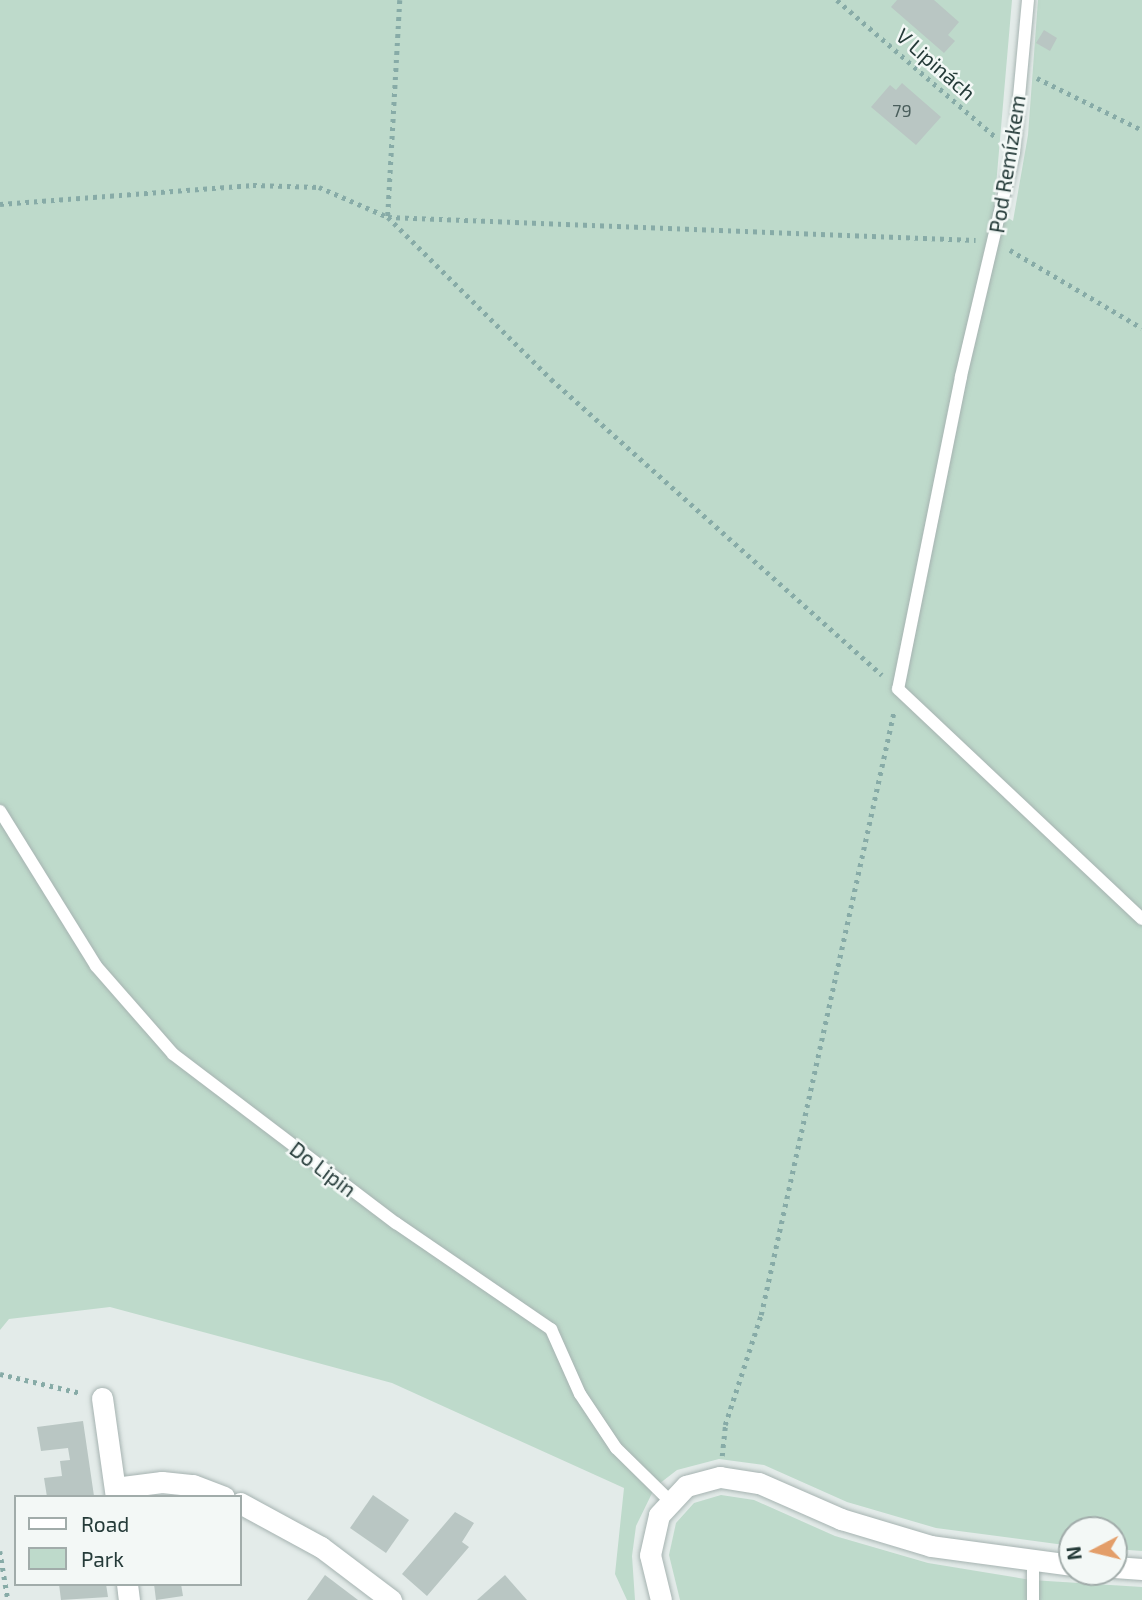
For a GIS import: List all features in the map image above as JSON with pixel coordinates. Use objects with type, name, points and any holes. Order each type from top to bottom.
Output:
[{"type":"street","points":[[102,1398],[115,1492],[162,1482],[192,1485],[219,1495]]},
{"type":"street","points":[[661,1600],[650,1555],[654,1531],[669,1500],[685,1486],[720,1477],[759,1483],[841,1519],[932,1546],[1058,1564]]},
{"type":"street","points":[[242,1504],[321,1547],[391,1600]]},
{"type":"lane","name":"Pod Remízkem","points":[[992,241],[1014,152],[1028,0]]},
{"type":"lane","points":[[992,241],[898,690],[1142,919]]},
{"type":"lane","name":"Do Lipin","points":[[0,811],[96,966],[173,1054],[396,1223],[551,1329],[580,1394],[617,1448],[669,1500]]},
{"type":"lane","points":[[1032,1600],[1033,1562]]},
{"type":"path","points":[[400,0],[388,217],[551,379],[898,690],[761,1315],[725,1424],[720,1477]]},
{"type":"path","name":"V Lipinách","points":[[837,0],[1014,152]]},
{"type":"path","points":[[1021,70],[1142,130]]},
{"type":"path","points":[[0,204],[253,185],[319,187],[388,217],[992,241]]},
{"type":"path","name":"Pod Remízkem","points":[[992,241],[1142,328]]},
{"type":"path","points":[[0,1374],[102,1398]]},
{"type":"path","points":[[0,1551],[8,1600]]},
{"type":"green space","points":[[0,0],[1012,0],[994,209],[1013,221],[1028,135],[1038,0],[1142,0],[1142,1551],[1128,1550],[1128,1516],[1058,1516],[1058,1544],[936,1528],[847,1502],[764,1465],[719,1459],[677,1470],[655,1487],[636,1526],[632,1556],[635,1600],[627,1600],[615,1574],[624,1488],[392,1383],[110,1307],[9,1319],[0,1330]]},
{"type":"green space","points":[[721,1495],[754,1500],[835,1536],[928,1563],[1031,1580],[1058,1582],[1058,1586],[1142,1587],[1142,1600],[680,1600],[669,1555],[676,1523],[694,1503]]},
{"type":"building","points":[[897,0],[934,0],[959,22],[948,35],[955,41],[944,53],[891,7]]},
{"type":"building","points":[[1044,30],[1057,38],[1050,51],[1036,43]]},
{"type":"building","points":[[902,83],[941,117],[916,145],[871,107],[890,85],[896,90]]},
{"type":"building","points":[[83,1421],[94,1495],[47,1495],[44,1478],[62,1476],[60,1461],[70,1460],[68,1448],[41,1451],[37,1427]]},
{"type":"building","points":[[373,1495],[409,1520],[386,1553],[350,1528]]},
{"type":"building","points":[[455,1512],[474,1523],[462,1542],[469,1547],[427,1596],[402,1574]]},
{"type":"building","points":[[325,1575],[358,1600],[307,1600]]},
{"type":"building","points":[[505,1575],[527,1600],[477,1600]]},
{"type":"building","points":[[59,1586],[106,1586],[108,1597],[61,1600]]},
{"type":"building","points":[[154,1586],[181,1586],[183,1596],[156,1600]]}]
